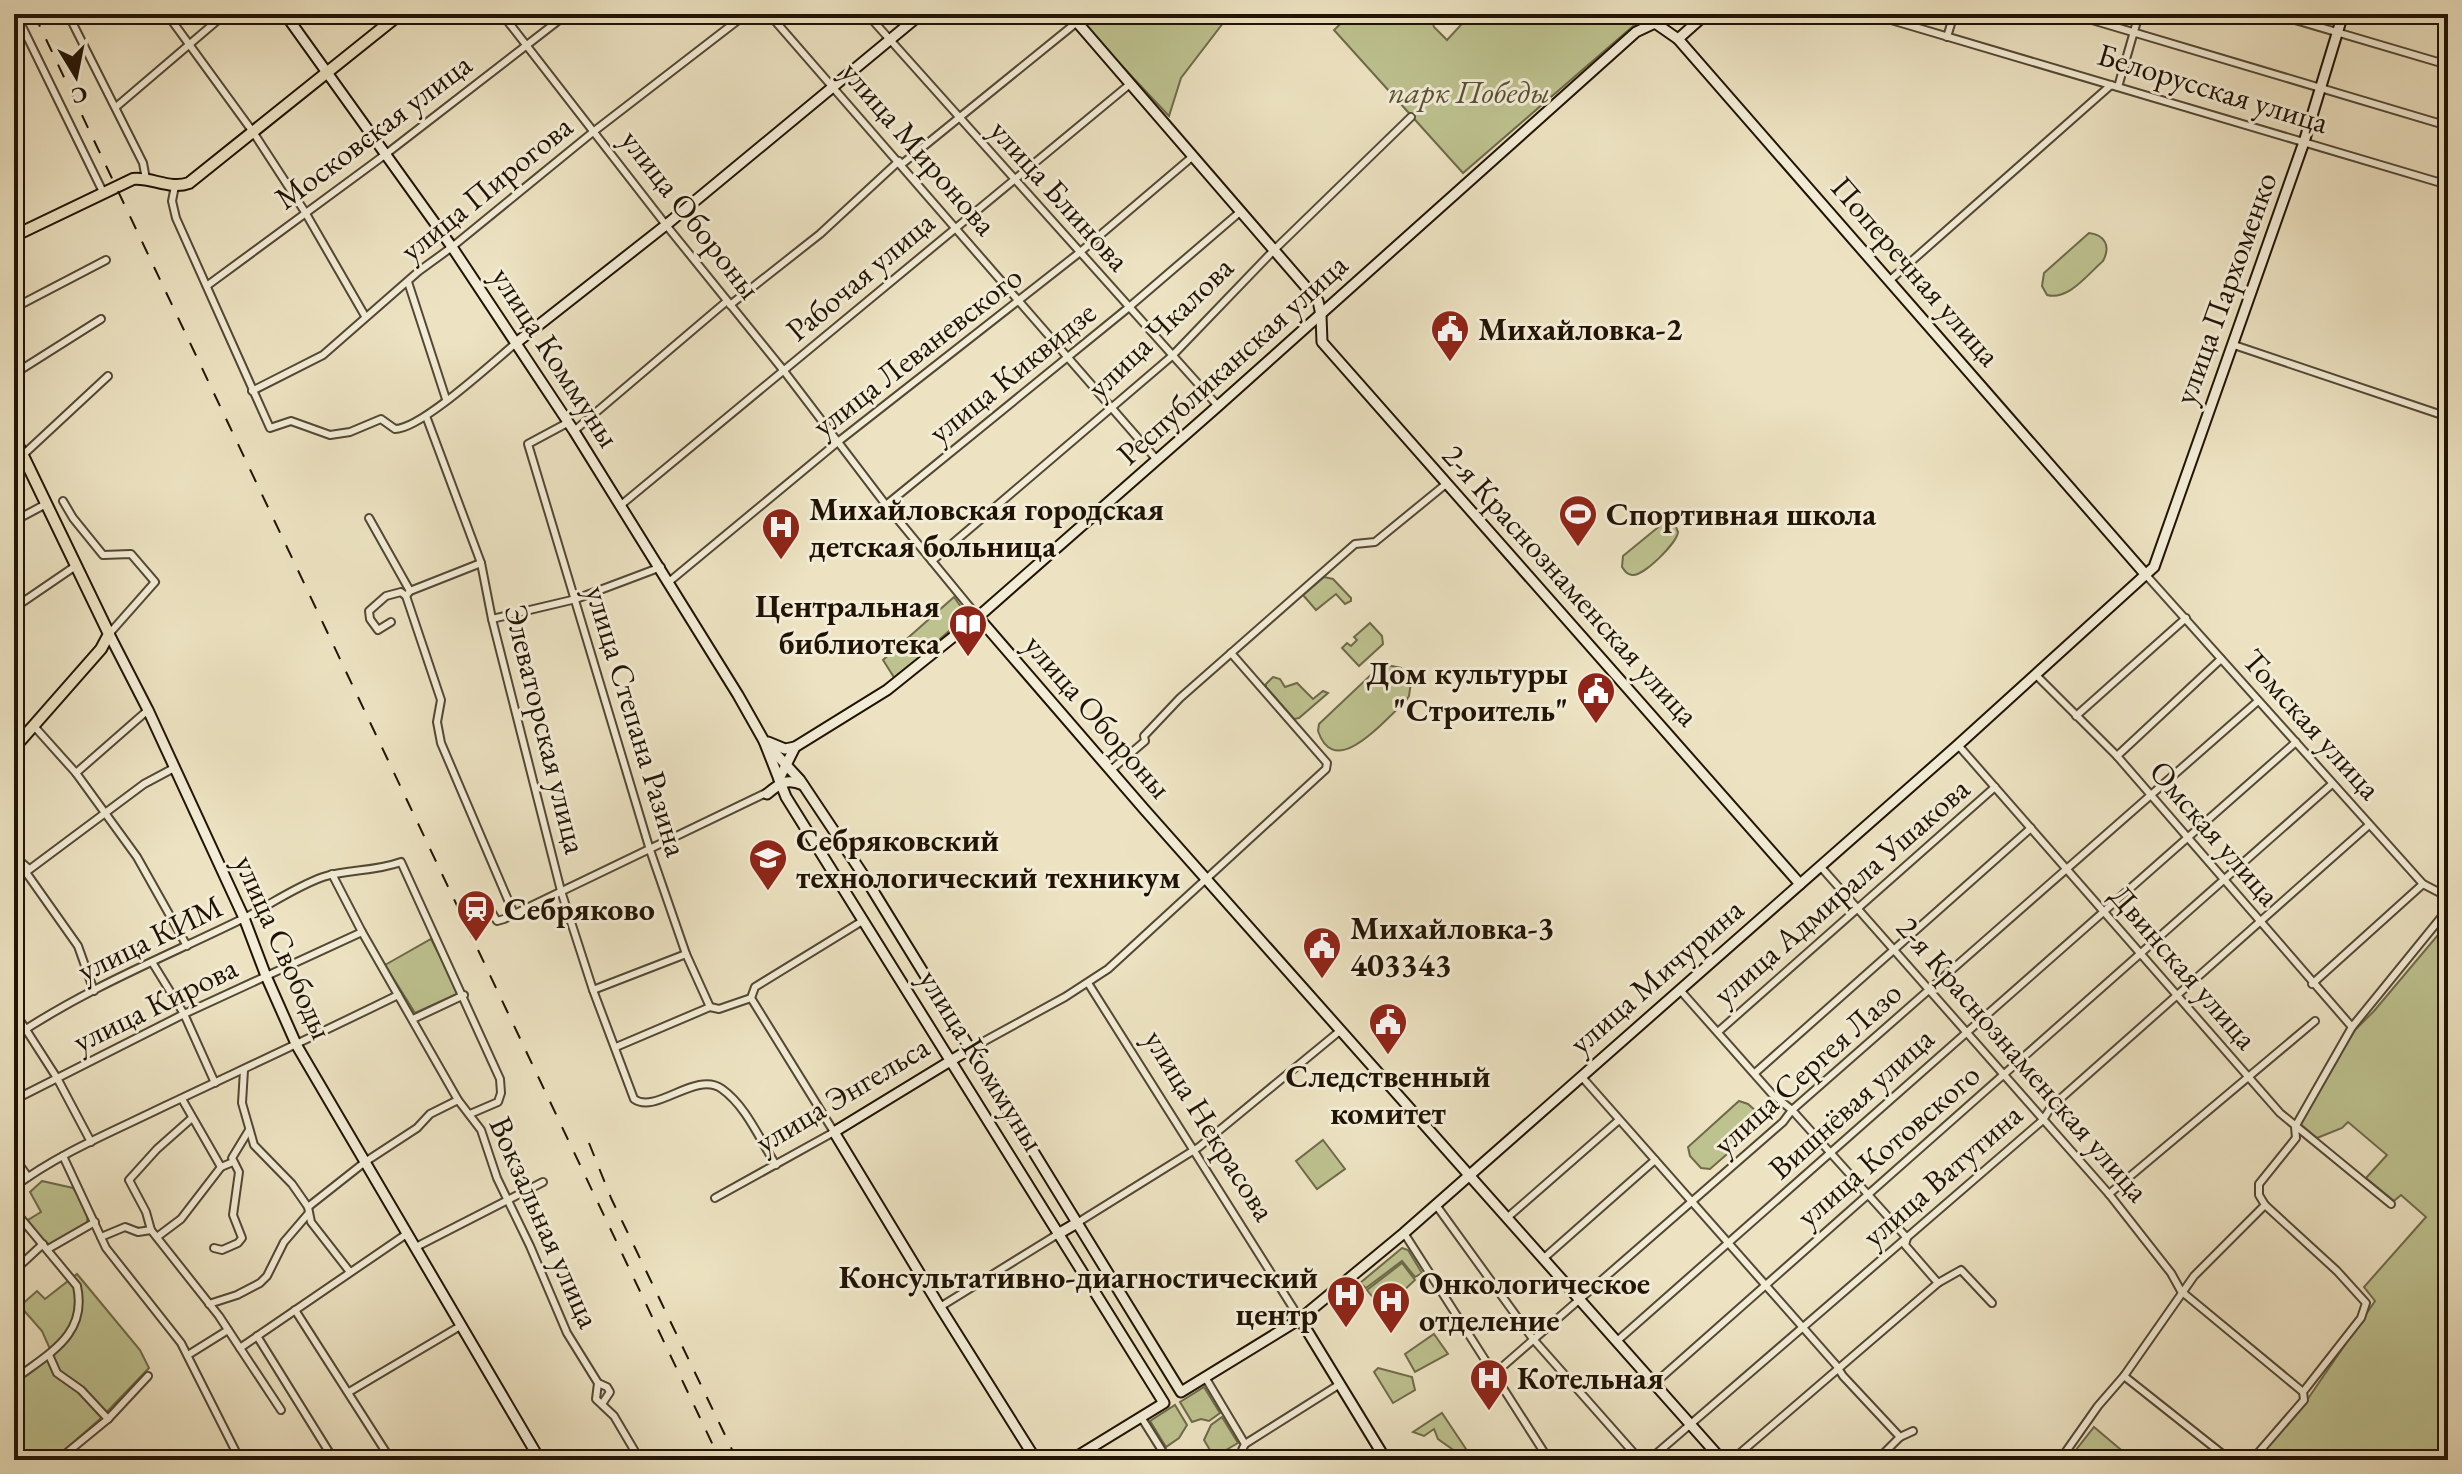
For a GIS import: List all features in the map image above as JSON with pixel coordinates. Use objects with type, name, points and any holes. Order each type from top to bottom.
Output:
[{"type":"main road","points":[[14,236],[133,179],[175,186],[189,183],[400,14]]},
{"type":"main road","name":"улица Свободы","points":[[17,447],[109,634]]},
{"type":"main road","points":[[14,748],[101,649],[109,634]]},
{"type":"street","points":[[16,14],[103,192]]},
{"type":"street","points":[[68,14],[143,163],[146,179]]},
{"type":"street","points":[[167,14],[253,132],[305,212],[365,316]]},
{"type":"street","points":[[116,107],[225,14]]},
{"type":"street","name":"улица Коммуны","points":[[285,14],[452,247],[572,426],[670,581],[764,741],[786,797],[1164,1403],[1141,1417]]},
{"type":"street","name":"улица Обороны","points":[[502,14],[839,441],[886,505],[978,617],[1722,1460]]},
{"type":"street","name":"Московская улица","points":[[208,285],[386,154],[567,14]]},
{"type":"street","name":"улица Пирогова","points":[[252,391],[323,355],[419,271],[746,14]]},
{"type":"street","name":"улица Миронова","points":[[769,14],[1157,460]]},
{"type":"street","name":"улица Блинова","points":[[867,14],[1218,406]]},
{"type":"street","points":[[175,186],[172,201],[176,218],[270,428],[291,421],[330,435],[350,432],[381,419],[395,429],[402,429],[426,416],[666,225],[921,14]]},
{"type":"street","points":[[1070,14],[1318,301],[1322,342]]},
{"type":"street","points":[[1678,39],[1706,14]]},
{"type":"street","name":"Белорусская улица","points":[[1871,14],[2448,185]]},
{"type":"street","points":[[1947,37],[1954,14]]},
{"type":"street","points":[[2072,14],[2448,126]]},
{"type":"street","points":[[1889,281],[2115,86],[2139,14]]},
{"type":"street","points":[[2275,14],[2448,65]]},
{"type":"street","name":"улица Пархоменко","points":[[2146,575],[2154,567],[2234,345],[2304,142],[2343,14]]},
{"type":"street","name":"Поперечная улица","points":[[1636,32],[1656,18],[1678,39],[2146,575]]},
{"type":"street","points":[[572,426],[820,234],[900,163],[1076,23]]},
{"type":"street","name":"Республиканская улица","points":[[779,781],[795,747],[887,690],[978,617],[1636,32]]},
{"type":"street","name":"Рабочая улица","points":[[621,505],[1130,84]]},
{"type":"street","name":"улица Чкалова","points":[[932,561],[1172,356],[1274,250],[1411,117]]},
{"type":"street","name":"улица Леваневского","points":[[670,581],[839,441],[1079,253],[1192,157]]},
{"type":"street","name":"улица Киквидзе","points":[[886,505],[1128,308],[1240,212]]},
{"type":"street","points":[[14,308],[106,260]]},
{"type":"street","points":[[408,282],[446,399]]},
{"type":"street","points":[[1318,301],[1335,302]]},
{"type":"street","points":[[14,374],[101,319]]},
{"type":"street","points":[[1299,334],[1314,335],[1322,342]]},
{"type":"street","name":"2-я Краснознаменская улица","points":[[1322,342],[1800,884]]},
{"type":"street","points":[[2234,345],[2448,417]]},
{"type":"street","points":[[17,447],[108,376]]},
{"type":"street","name":"Элеваторская улица","points":[[426,416],[481,563],[492,619],[561,891],[593,990],[634,1099],[647,1103],[699,1085],[711,1084],[724,1090],[737,1104],[776,1165]]},
{"type":"street","name":"улица Степана Разина","points":[[572,426],[528,444],[650,850],[686,954],[710,1007]]},
{"type":"street","points":[[1111,770],[1145,741],[1144,736],[1155,722],[1355,544],[1375,542],[1446,484]]},
{"type":"street","points":[[63,501],[103,555],[131,554],[155,582],[109,634]]},
{"type":"street","points":[[14,521],[47,504]]},
{"type":"street","points":[[369,518],[408,594],[441,700],[437,722],[441,743],[514,914]]},
{"type":"street","points":[[391,622],[378,630],[370,619],[369,611],[386,596],[401,592],[408,594],[481,563]]},
{"type":"street","points":[[14,608],[77,565]]},
{"type":"street","points":[[492,619],[576,599],[661,567]]},
{"type":"street","name":"Томская улица","points":[[2146,575],[2423,884],[2448,897]]},
{"type":"street","name":"улица Мичурина","points":[[1181,1392],[1300,1319],[1404,1233],[1958,745],[2146,575]]},
{"type":"street","points":[[2076,716],[2186,618]]},
{"type":"street","name":"улица Свободы","points":[[109,634],[148,710],[244,918],[297,1046],[540,1460]]},
{"type":"street","name":"улица Энгельса","points":[[715,1198],[1088,983],[1122,957],[1319,777],[1327,763],[1231,653]]},
{"type":"street","points":[[2117,756],[2221,659]]},
{"type":"street","name":"Омская улица","points":[[2036,675],[2117,756],[2352,1027]]},
{"type":"street","name":"улица Сергея Лазо","points":[[1494,1374],[2258,701]]},
{"type":"street","points":[[76,773],[148,710]]},
{"type":"street","points":[[33,725],[76,773],[137,857],[187,946]]},
{"type":"street","points":[[764,741],[785,749],[795,747]]},
{"type":"street","name":"улица Коммуны","points":[[764,741],[803,785],[1181,1392]]},
{"type":"street","name":"Вишнёвая улица","points":[[1617,1341],[2296,742]]},
{"type":"street","name":"Двинская улица","points":[[1958,745],[2248,1078],[2295,1127],[2391,1204]]},
{"type":"street","points":[[14,881],[26,869],[144,784],[174,768]]},
{"type":"street","points":[[767,794],[779,781],[791,780],[803,785]]},
{"type":"street","name":"улица Котовского","points":[[1655,1383],[2332,784]]},
{"type":"street","points":[[491,911],[497,921],[767,794],[777,793],[786,797],[787,789],[803,785]]},
{"type":"street","name":"улица Адмирала Ушакова","points":[[1719,1031],[1995,787]]},
{"type":"street","name":"улица Ватутина","points":[[1649,1460],[2043,1120],[2051,1107],[2369,825]]},
{"type":"street","points":[[1755,1073],[2031,828]]},
{"type":"street","points":[[14,856],[78,946],[94,991]]},
{"type":"street","name":"улица КИМ","points":[[14,1037],[94,991],[244,918],[294,890],[332,874],[382,869],[401,862],[464,995]]},
{"type":"street","name":"2-я Краснознаменская улица","points":[[1820,866],[2109,1194],[2171,1273],[2181,1291],[2303,1392]]},
{"type":"street","name":"Вокзальная улица","points":[[332,874],[458,1100],[485,1138],[497,1178],[567,1333],[598,1383],[596,1399],[614,1416],[640,1460]]},
{"type":"street","points":[[2312,984],[2423,884]]},
{"type":"street","points":[[2252,1460],[2304,1400],[2303,1392],[2361,1318],[2366,1303],[2337,1271],[2265,1205],[2259,1195],[2259,1184],[2296,1138],[2295,1127],[2352,1027],[2448,909]]},
{"type":"street","points":[[751,998],[755,987],[864,920]]},
{"type":"street","name":"улица Кирова","points":[[14,1100],[184,1014],[362,932]]},
{"type":"street","points":[[593,990],[686,954]]},
{"type":"street","points":[[152,962],[184,1014],[215,1083]]},
{"type":"street","name":"улица Некрасова","points":[[1088,983],[1386,1460]]},
{"type":"street","points":[[1680,990],[1772,1094],[1792,1110],[1869,1194],[1907,1238],[1905,1245],[1938,1283]]},
{"type":"street","points":[[14,1187],[91,1142],[398,995]]},
{"type":"street","points":[[413,1019],[464,995],[491,1053],[502,1087],[498,1102],[470,1114]]},
{"type":"street","points":[[616,1047],[710,1007],[719,1009],[751,998]]},
{"type":"street","points":[[751,998],[1036,1460]]},
{"type":"street","points":[[14,1011],[57,1078],[91,1142]]},
{"type":"street","points":[[2109,1194],[2315,1021]]},
{"type":"street","points":[[940,1307],[1194,1150],[1341,1030]]},
{"type":"street","points":[[244,1070],[242,1103],[249,1130],[261,1154],[292,1184],[350,1272]]},
{"type":"street","points":[[1581,1076],[1900,1437]]},
{"type":"street","points":[[182,1099],[221,1167]]},
{"type":"street","points":[[209,1304],[260,1283],[267,1276],[284,1242],[308,1210],[365,1162],[417,1128],[430,1114],[458,1100]]},
{"type":"street","points":[[192,1118],[157,1149],[129,1180],[146,1212],[151,1230],[228,1330],[281,1410]]},
{"type":"street","points":[[1508,1217],[1619,1120]]},
{"type":"street","points":[[214,1248],[229,1248],[242,1238],[233,1215],[239,1172],[233,1162],[236,1149],[249,1130]]},
{"type":"street","points":[[63,1156],[106,1248],[177,1337],[240,1460]]},
{"type":"street","points":[[14,1157],[28,1177]]},
{"type":"street","points":[[1544,1258],[1655,1160]]},
{"type":"street","points":[[157,1237],[181,1219],[221,1167],[233,1162]]},
{"type":"street","points":[[416,1247],[543,1182]]},
{"type":"street","points":[[1436,1205],[1533,1339],[1640,1460]]},
{"type":"street","points":[[2060,1460],[2098,1406],[2124,1376],[2181,1291],[2265,1205]]},
{"type":"street","points":[[14,1210],[77,1286],[80,1300],[75,1323],[67,1332],[66,1340],[14,1380]]},
{"type":"street","points":[[14,1271],[45,1246],[95,1222]]},
{"type":"street","points":[[101,1237],[125,1227],[138,1232],[151,1230]]},
{"type":"street","points":[[240,1348],[408,1233]]},
{"type":"street","points":[[1404,1233],[1549,1460]]},
{"type":"street","points":[[1732,1460],[1938,1283],[1961,1270],[1992,1303]]},
{"type":"street","points":[[295,1310],[391,1460]]},
{"type":"street","points":[[349,1392],[462,1325]]},
{"type":"street","points":[[188,1355],[228,1330]]},
{"type":"street","points":[[257,1336],[334,1460]]},
{"type":"street","points":[[49,1355],[57,1373],[81,1390],[108,1419]]},
{"type":"street","points":[[58,1460],[108,1419],[148,1376]]},
{"type":"street","points":[[2124,1376],[2230,1460]]},
{"type":"street","points":[[1205,1377],[1245,1444]]},
{"type":"street","points":[[598,1383],[610,1392],[602,1404]]},
{"type":"street","points":[[1248,1460],[1242,1450],[1245,1444],[1340,1384]]},
{"type":"street","points":[[1071,1460],[1141,1417],[1168,1460]]},
{"type":"street","points":[[1877,1460],[1900,1437],[1913,1431]]},
{"type":"green space","points":[[1073,14],[1230,14],[1181,78],[1169,116]]},
{"type":"green space","name":"парк Победы","points":[[1351,14],[1430,14],[1434,27],[1447,40],[1471,14],[1632,14],[1639,21],[1463,173],[1334,30]]},
{"type":"green space","points":[[2089,233],[2105,242],[2103,261],[2070,290],[2055,296],[2047,295],[2042,286],[2044,273]]},
{"type":"green space","points":[[1662,524],[1676,527],[1678,532],[1672,544],[1644,571],[1632,575],[1627,573],[1622,567],[1623,556]]},
{"type":"green space","points":[[1324,577],[1333,579],[1351,601],[1345,604],[1336,594],[1316,610],[1303,595]]},
{"type":"green space","points":[[954,597],[967,615],[895,679],[883,660]]},
{"type":"green space","points":[[1370,623],[1382,636],[1383,644],[1359,666],[1342,648],[1347,643],[1351,646],[1357,640],[1354,637]]},
{"type":"green space","points":[[1387,665],[1401,668],[1411,682],[1405,702],[1360,742],[1347,749],[1336,750],[1326,745],[1318,731],[1319,724],[1376,670]]},
{"type":"green space","points":[[1273,677],[1280,679],[1285,687],[1297,683],[1313,699],[1323,691],[1328,693],[1294,719],[1266,687]]},
{"type":"green space","points":[[2448,923],[2448,1460],[2255,1460],[2305,1403],[2375,1301],[2364,1287],[2426,1217],[2401,1195],[2394,1201],[2366,1178],[2387,1155],[2348,1122],[2342,1128],[2317,1138],[2299,1123],[2355,1030]]},
{"type":"green space","points":[[431,939],[459,993],[415,1013],[385,965]]},
{"type":"green space","points":[[1739,1101],[1757,1112],[1758,1127],[1710,1169],[1701,1168],[1690,1156],[1688,1147]]},
{"type":"green space","points":[[1323,1140],[1345,1169],[1317,1189],[1296,1161]]},
{"type":"green space","points":[[42,1181],[73,1188],[88,1209],[87,1223],[51,1246],[32,1230],[28,1220],[41,1212],[30,1192]]},
{"type":"green space","points":[[1402,1248],[1408,1250],[1422,1273],[1415,1277],[1402,1261],[1366,1288],[1360,1283]]},
{"type":"green space","points":[[1402,1263],[1415,1280],[1383,1310],[1367,1290]]},
{"type":"green space","points":[[77,1274],[140,1350],[149,1368],[100,1419],[53,1460],[14,1460],[14,1383],[50,1349],[42,1331],[20,1306],[37,1291],[45,1299]]},
{"type":"green space","points":[[1434,1334],[1448,1354],[1415,1372],[1405,1354]]},
{"type":"green space","points":[[1378,1368],[1412,1377],[1415,1390],[1393,1403],[1374,1372]]},
{"type":"green space","points":[[1204,1387],[1220,1413],[1209,1421],[1201,1419],[1192,1422],[1180,1402]]},
{"type":"green space","points":[[1175,1405],[1187,1425],[1179,1438],[1166,1447],[1150,1421]]},
{"type":"green space","points":[[1442,1413],[1468,1452],[1462,1456],[1438,1439],[1434,1429],[1424,1436],[1413,1432]]},
{"type":"green space","points":[[1222,1417],[1238,1443],[1214,1457],[1204,1440],[1211,1425]]},
{"type":"green space","points":[[2094,1427],[2133,1460],[2068,1460]]},
{"type":"railway","points":[[34,14],[720,1460]]},
{"type":"railway","points":[[589,1143],[611,1198],[737,1460]]},
{"type":"place","name":"Михайловка-2","points":[[1450,363]]},
{"type":"place","name":"Спортивная школа","points":[[1578,548]]},
{"type":"place","name":"Михайловская городская детская больница","points":[[781,561]]},
{"type":"place","name":"Центральная библиотека","points":[[968,658]]},
{"type":"place","name":"Дом культуры \"Строитель\"","points":[[1596,725]]},
{"type":"place","name":"Себряковский технологический техникум","points":[[768,892]]},
{"type":"place","name":"Себряково","points":[[476,943]]},
{"type":"place","name":"Михайловка-3 403343","points":[[1322,980]]},
{"type":"place","name":"Следственный комитет","points":[[1388,1056]]},
{"type":"place","name":"Консультативно-диагностический центр","points":[[1346,1329]]},
{"type":"place","name":"Онкологическое отделение","points":[[1391,1335]]},
{"type":"place","name":"Котельная","points":[[1489,1412]]}]
